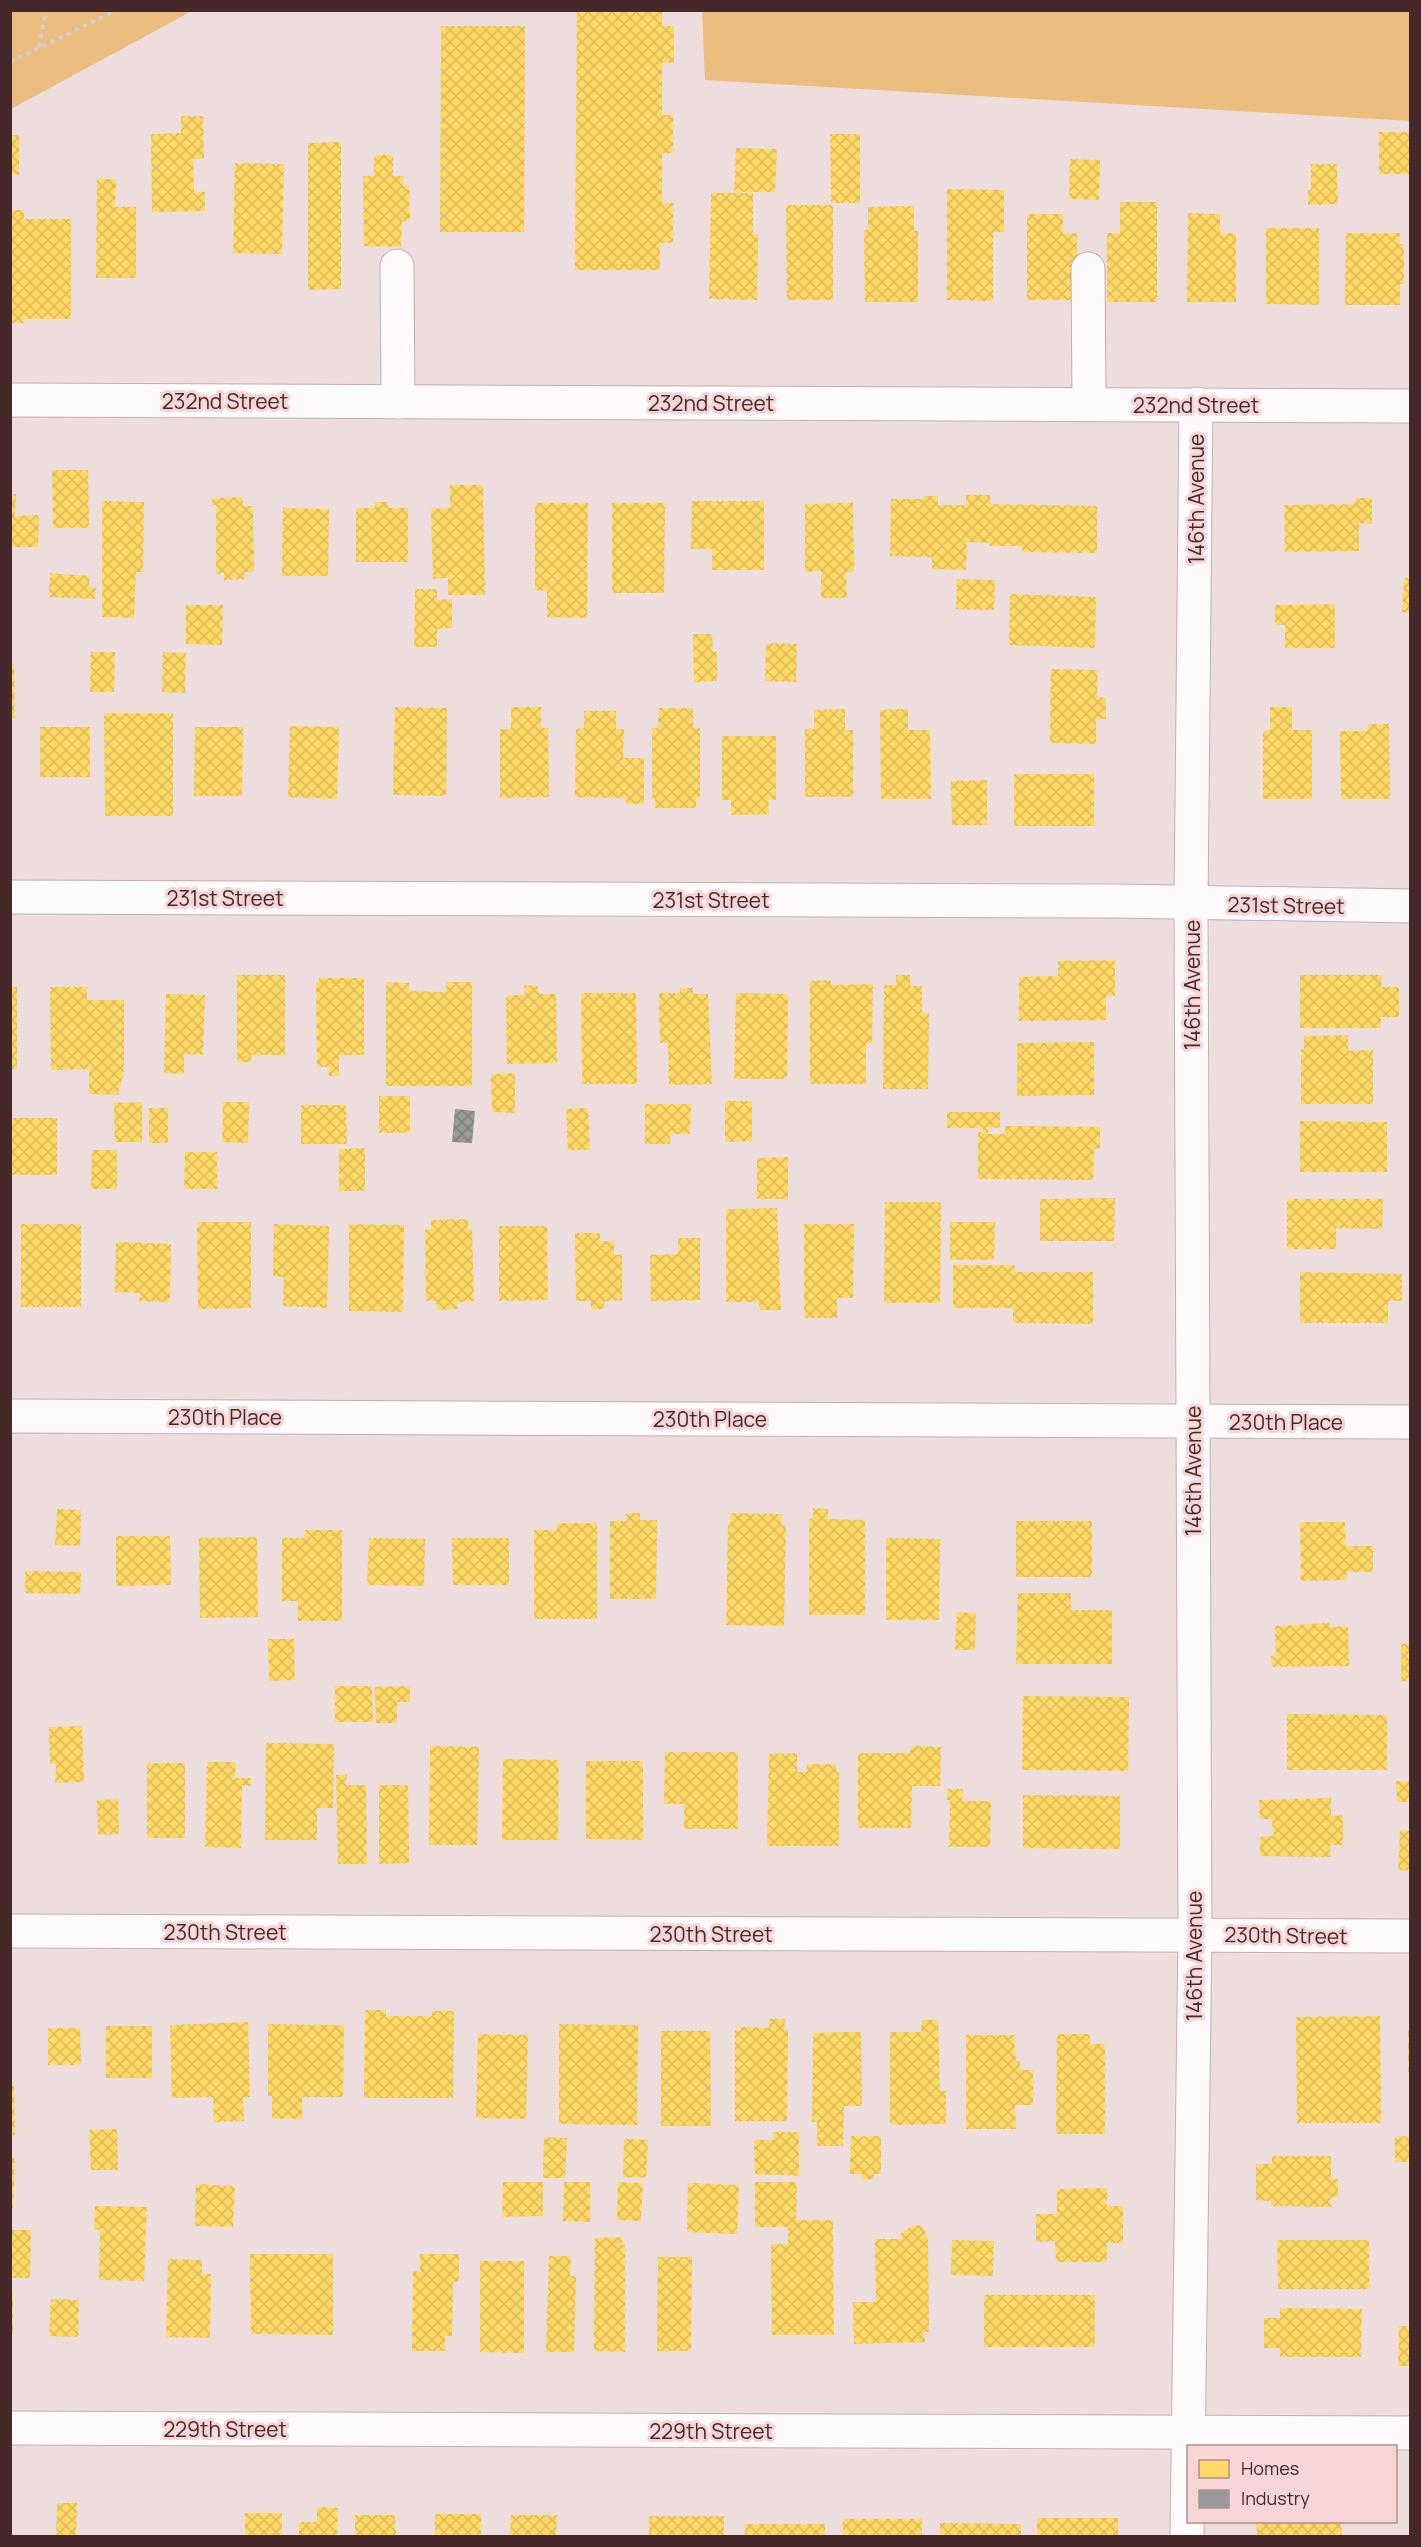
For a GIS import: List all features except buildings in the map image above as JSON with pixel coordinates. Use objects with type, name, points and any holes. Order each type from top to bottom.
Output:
[{"type":"street","points":[[397,266],[398,402]]},
{"type":"street","points":[[1089,269],[1089,404]]},
{"type":"street","name":"232nd Street","points":[[10,400],[1410,406]]},
{"type":"street","name":"146th Avenue","points":[[1188,2445],[1195,1934],[1191,904],[1196,405]]},
{"type":"street","name":"231st Street","points":[[10,897],[1105,901],[1410,906]]},
{"type":"street","name":"230th Place","points":[[10,1416],[1410,1422]]},
{"type":"street","name":"230th Street","points":[[10,1931],[1410,1936]]},
{"type":"street","name":"229th Street","points":[[10,2428],[1410,2433]]},
{"type":"path","points":[[38,48],[46,10]]},
{"type":"path","points":[[10,62],[117,10]]},
{"type":"shaded area","points":[[11,10],[192,10],[192,11],[11,109]]},
{"type":"shaded area","points":[[702,11],[1410,11],[1410,121],[705,80]]}]
